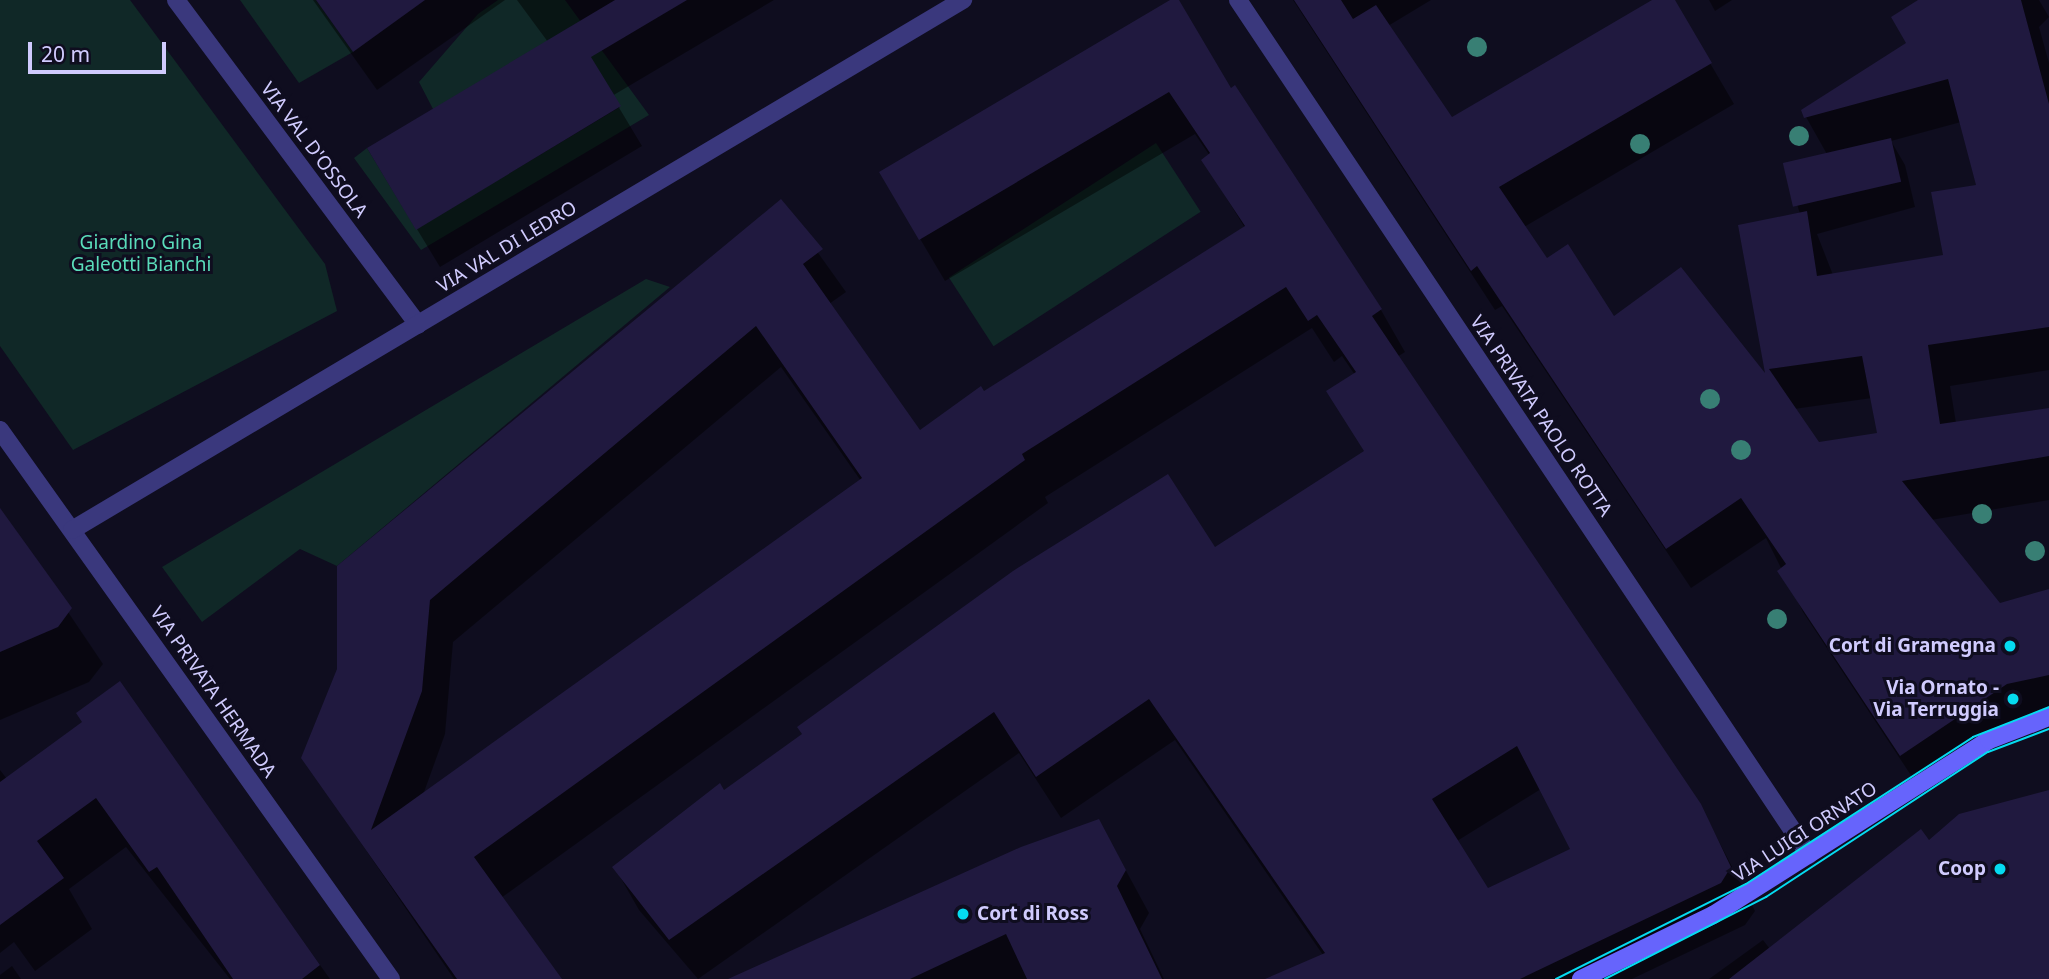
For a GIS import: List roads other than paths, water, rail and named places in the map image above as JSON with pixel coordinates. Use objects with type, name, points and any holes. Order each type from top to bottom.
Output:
[{"type":"main road","name":"VIA LUIGI ORNATO","points":[[1581,979],[1702,921],[1956,759],[2049,718]]},
{"type":"street","name":"VIA VAL D'OSSOLA","points":[[176,0],[418,325]]},
{"type":"street","name":"VIA VAL DI LEDRO","points":[[72,530],[963,0]]},
{"type":"street","name":"VIA PRIVATA PAOLO ROTTA","points":[[1238,0],[1809,855]]},
{"type":"street","name":"VIA PRIVATA HERMADA","points":[[0,430],[391,979]]},
{"type":"tram line","points":[[1556,979],[1746,884],[1973,737],[2049,707]]},
{"type":"tram line","points":[[1605,979],[1766,897],[1988,752],[2049,729]]},
{"type":"place","name":"Cort di Gramegna","points":[[2010,646]]},
{"type":"place","name":"Via Ornato - Via Terruggia","points":[[2013,699]]},
{"type":"place","name":"Coop","points":[[2000,869]]},
{"type":"place","name":"Cort di Ross","points":[[963,914]]},
{"type":"park label","name":"Giardino Gina Galeotti Bianchi","points":[[141,254]]}]
